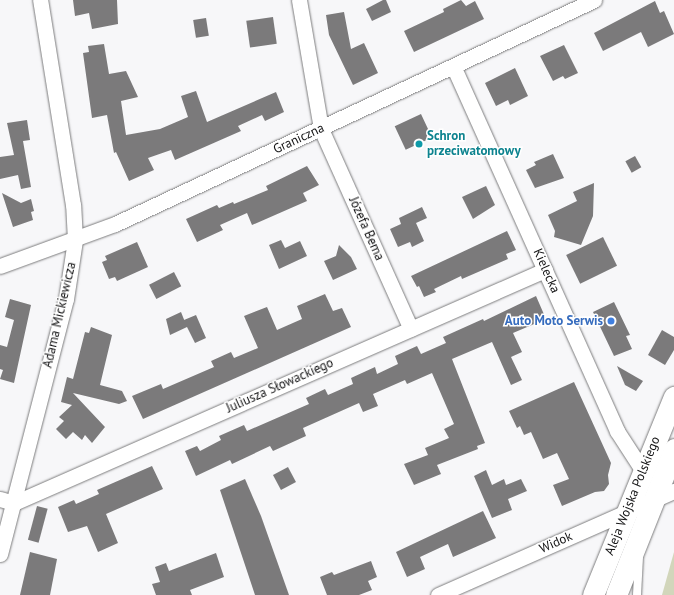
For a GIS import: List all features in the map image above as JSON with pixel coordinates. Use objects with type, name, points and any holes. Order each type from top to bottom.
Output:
[{"type":"main road","name":"Aleja Wojska Polskiego","points":[[593,595],[674,397]]},
{"type":"main road","name":"Aleja Wojska Polskiego","points":[[616,595],[674,449]]},
{"type":"street","name":"Adama Mickiewicza","points":[[0,554],[7,501],[66,299],[75,240],[74,205],[40,0]]},
{"type":"street","name":"Józefa Bema","points":[[298,0],[321,129],[411,329]]},
{"type":"street","name":"Graniczna","points":[[0,266],[75,240],[454,68],[576,4],[594,0]]},
{"type":"street","name":"Kielecka","points":[[454,68],[617,431],[643,471]]},
{"type":"street","name":"Juliusza Słowackiego","points":[[7,501],[411,329],[545,270]]},
{"type":"street","name":"Widok","points":[[442,594],[674,491]]},
{"type":"lane","points":[[637,595],[640,535]]},
{"type":"green space","points":[[674,552],[674,595],[662,595]]},
{"type":"building","points":[[73,0],[117,0],[118,24],[92,29],[89,13],[75,16]]},
{"type":"building","points":[[383,0],[386,0],[391,12],[372,21],[366,9]]},
{"type":"building","points":[[461,0],[466,6],[475,1],[484,19],[414,52],[404,31],[444,12],[443,9]]},
{"type":"building","points":[[655,1],[660,13],[664,11],[674,34],[648,47],[641,32],[603,51],[594,33]]},
{"type":"building","points":[[344,12],[351,49],[364,43],[378,73],[353,85],[329,35],[326,15]]},
{"type":"building","points":[[273,17],[277,44],[250,47],[246,21]]},
{"type":"building","points":[[206,18],[209,36],[196,38],[193,20]]},
{"type":"building","points":[[104,44],[109,74],[126,71],[138,97],[121,101],[126,135],[160,129],[188,117],[181,96],[196,91],[207,122],[276,92],[284,112],[265,121],[262,115],[238,126],[241,131],[175,160],[171,150],[148,158],[154,170],[129,181],[116,152],[114,153],[107,115],[92,118],[83,53],[89,52],[88,46]]},
{"type":"building","points":[[564,45],[578,73],[565,79],[563,76],[553,81],[540,56]]},
{"type":"building","points":[[515,68],[528,96],[510,105],[508,100],[496,106],[485,83]]},
{"type":"building","points":[[421,114],[432,138],[406,150],[395,126]]},
{"type":"building","points":[[27,120],[30,140],[23,141],[31,187],[21,189],[18,175],[0,179],[0,157],[14,155],[7,123]]},
{"type":"building","points":[[553,154],[564,178],[535,188],[526,170],[536,165],[534,162]]},
{"type":"building","points":[[635,156],[641,167],[632,173],[625,161]]},
{"type":"building","points":[[307,166],[319,185],[303,193],[307,201],[252,225],[247,213],[220,225],[223,230],[197,242],[186,219],[217,205],[219,208],[233,202],[234,204],[268,190],[266,186]]},
{"type":"building","points":[[594,183],[593,216],[581,245],[554,237],[555,231],[548,215],[577,201],[573,192]]},
{"type":"building","points":[[486,186],[495,205],[473,219],[462,197]]},
{"type":"building","points":[[2,193],[21,203],[31,199],[34,211],[31,212],[33,220],[13,227]]},
{"type":"building","points":[[422,207],[427,218],[416,223],[424,241],[412,247],[410,242],[398,247],[390,229],[401,224],[399,218]]},
{"type":"building","points":[[507,231],[516,250],[506,254],[508,259],[462,279],[461,276],[434,289],[436,292],[424,297],[419,286],[417,287],[411,276]]},
{"type":"building","points":[[603,237],[617,266],[580,284],[566,255]]},
{"type":"building","points":[[281,240],[285,248],[300,241],[307,256],[279,269],[269,245]]},
{"type":"building","points":[[137,242],[148,267],[117,281],[115,277],[109,279],[102,262],[107,260],[105,256]]},
{"type":"building","points":[[339,245],[351,257],[357,269],[333,280],[324,261],[336,256]]},
{"type":"building","points":[[174,272],[181,286],[156,299],[149,285]]},
{"type":"building","points":[[325,294],[333,311],[342,308],[351,327],[143,419],[132,396],[161,384],[163,389],[214,367],[211,361],[231,352],[234,358],[258,348],[244,316],[267,307],[277,330],[302,319],[297,306]]},
{"type":"building","points":[[536,296],[546,319],[513,333],[522,352],[511,357],[522,380],[511,385],[492,342],[452,359],[485,443],[477,446],[478,449],[437,465],[441,474],[414,485],[404,464],[428,455],[425,448],[449,438],[444,429],[454,424],[432,373],[407,384],[405,380],[373,394],[378,406],[363,412],[359,403],[303,428],[306,436],[273,451],[270,446],[232,464],[230,460],[196,476],[185,451],[197,446],[200,451],[221,440],[219,436],[244,425],[247,431],[309,404],[306,398],[325,389],[328,395],[353,384],[351,378],[375,367],[377,374],[398,364],[395,356],[417,346],[421,354],[446,343],[443,337],[483,319],[484,321]]},
{"type":"building","points":[[10,299],[31,305],[14,383],[0,379],[3,370],[0,369],[0,345],[7,347],[14,320],[5,317]]},
{"type":"building","name":"Auto Moto Serwis","points":[[614,302],[630,335],[626,336],[632,349],[614,356],[593,312]]},
{"type":"building","points":[[181,312],[184,320],[196,315],[206,338],[195,343],[187,327],[170,335],[166,319]]},
{"type":"building","points":[[91,327],[112,335],[100,385],[122,391],[127,401],[119,404],[73,393],[105,427],[92,443],[85,435],[82,440],[73,432],[66,439],[56,429],[64,421],[59,417],[72,405],[61,402],[67,377],[73,379],[85,332],[89,333]]},
{"type":"building","points":[[662,330],[674,337],[674,350],[665,365],[648,355]]},
{"type":"building","points":[[617,366],[643,381],[636,391],[625,385]]},
{"type":"building","points":[[574,382],[611,463],[608,475],[609,484],[604,491],[595,492],[562,506],[553,485],[569,479],[557,453],[543,459],[531,432],[524,435],[520,426],[517,428],[509,411]]},
{"type":"building","points":[[152,466],[163,489],[106,514],[118,543],[98,552],[87,526],[68,532],[58,507],[74,500],[76,504],[99,494],[97,490]]},
{"type":"building","points":[[288,467],[296,482],[281,490],[273,475]]},
{"type":"building","points":[[486,470],[492,485],[504,479],[506,485],[521,479],[527,491],[508,499],[512,510],[492,518],[474,476]]},
{"type":"building","points":[[245,479],[261,516],[289,595],[255,595],[220,490]]},
{"type":"building","points":[[37,506],[48,509],[39,543],[28,540]]},
{"type":"building","points":[[483,511],[496,538],[453,557],[448,544],[420,557],[425,569],[407,577],[396,552]]},
{"type":"building","points":[[30,552],[57,559],[50,595],[20,595]]},
{"type":"building","points":[[216,553],[224,577],[190,590],[192,595],[156,595],[152,584],[160,582],[155,567],[166,563],[169,571]]},
{"type":"building","points":[[371,561],[377,577],[368,581],[372,590],[359,595],[327,595],[320,577],[332,572],[334,575]]},
{"type":"place","name":"Schron przeciwatomowy","points":[[419,144]]},
{"type":"place","name":"Auto Moto Serwis","points":[[611,321]]}]
